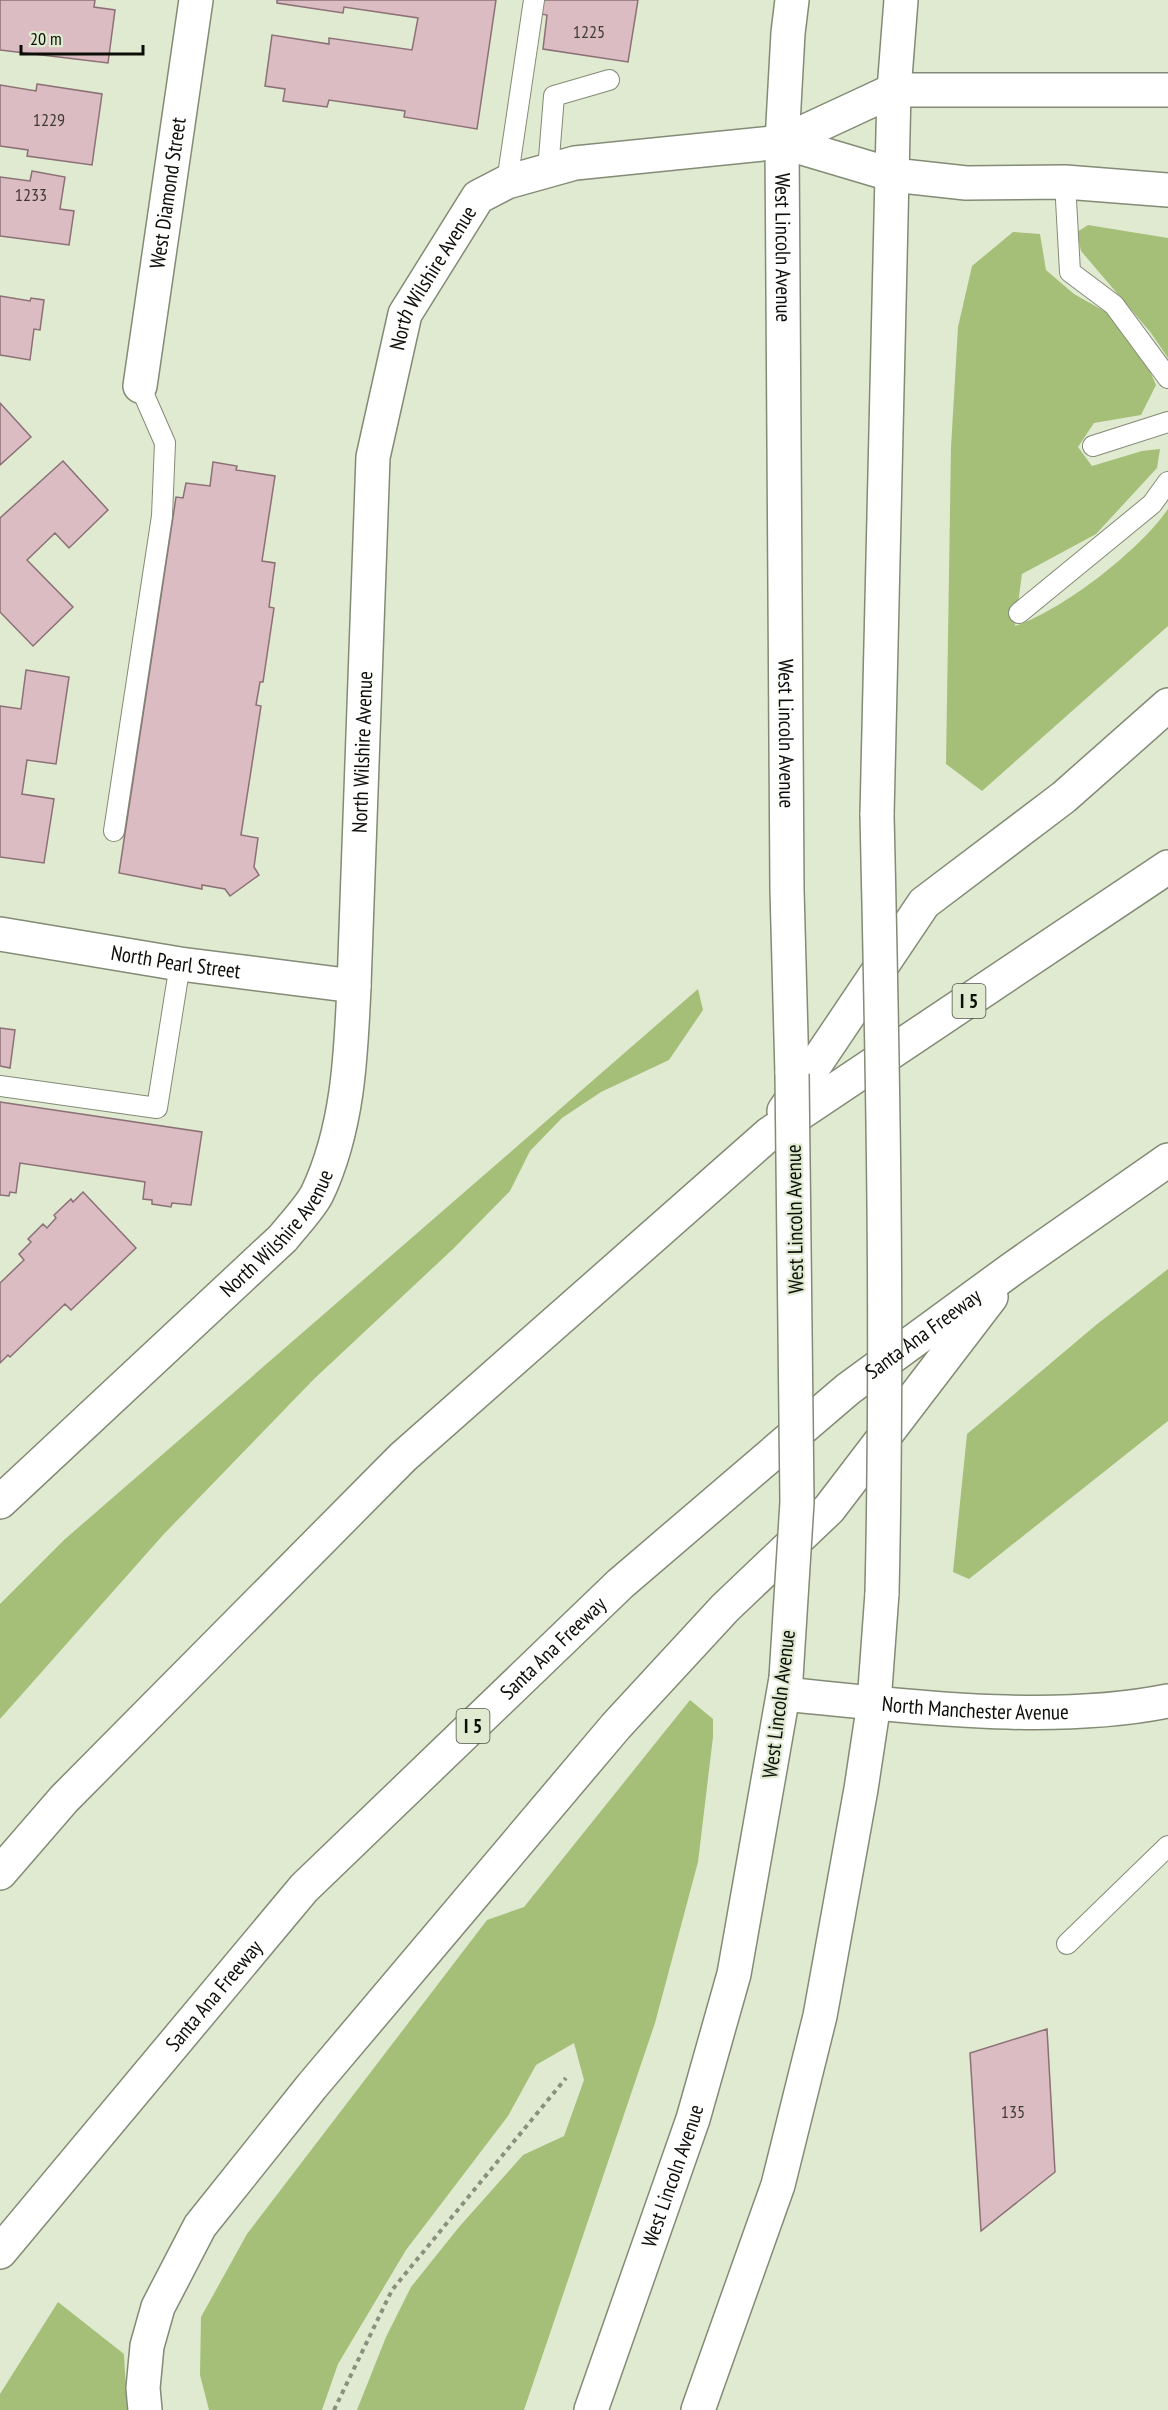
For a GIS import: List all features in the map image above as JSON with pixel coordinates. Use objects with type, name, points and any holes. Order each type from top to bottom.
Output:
[{"type":"main road","name":"West Diamond Street","points":[[140,386],[196,0]]},
{"type":"main road","name":"West Lincoln Avenue","points":[[591,2410],[693,2119],[734,1974],[785,1686],[797,1502],[787,890],[782,142],[792,0]]},
{"type":"main road","points":[[698,2410],[778,2185],[800,2106],[840,1918],[874,1703],[882,1593],[886,1411],[877,815],[894,90],[901,0]]},
{"type":"main road","points":[[782,142],[894,90],[1168,90]]},
{"type":"main road","name":"North Wilshire Avenue","points":[[0,1502],[283,1238],[316,1195],[339,1134],[351,1059],[373,457],[405,314],[478,197],[507,182],[575,163],[782,142]]},
{"type":"main road","points":[[782,142],[893,175],[966,183],[1065,182],[1168,190]]},
{"type":"main road","points":[[769,1134],[924,903],[1064,798],[1168,705]]},
{"type":"main road","name":"I 5","points":[[0,1873],[63,1799],[403,1457],[769,1134],[1168,867]]},
{"type":"main road","name":"North Pearl Street","points":[[0,934],[180,964],[354,986]]},
{"type":"main road","name":"Santa Ana Freeway","points":[[0,2252],[304,1888],[620,1584],[848,1389],[1012,1269],[1168,1160]]},
{"type":"main road","points":[[145,2410],[147,2346],[158,2307],[200,2226],[312,2086],[616,1726],[725,1608],[829,1509],[1012,1269]]},
{"type":"main road","name":"North Manchester Avenue","points":[[785,1686],[874,1703],[1036,1712],[1134,1707],[1168,1701]]},
{"type":"lane","points":[[507,182],[534,0]]},
{"type":"lane","points":[[548,170],[554,96],[609,81]]},
{"type":"lane","points":[[1065,182],[1070,272],[1114,305],[1168,378]]},
{"type":"lane","points":[[114,831],[162,516],[165,443],[140,386]]},
{"type":"lane","points":[[1093,446],[1168,422]]},
{"type":"lane","points":[[1019,613],[1152,504],[1168,482]]},
{"type":"lane","points":[[0,1086],[157,1108],[180,964]]},
{"type":"lane","points":[[1067,1944],[1168,1846]]},
{"type":"path","points":[[334,2410],[392,2290],[566,2078]]},
{"type":"green space","points":[[1088,225],[1168,238],[1168,358],[1151,333],[1081,251],[1077,232]]},
{"type":"green space","points":[[1013,232],[1040,234],[1046,270],[1074,294],[1113,316],[1139,346],[1156,385],[1141,415],[1094,423],[1078,447],[1092,466],[1142,451],[1160,449],[1157,468],[1096,534],[1022,574],[1015,626],[1055,607],[1099,577],[1139,542],[1168,509],[1168,626],[982,791],[946,764],[951,447],[958,327],[972,266]]},
{"type":"green space","points":[[698,989],[703,1010],[669,1060],[601,1092],[562,1118],[530,1151],[510,1191],[453,1249],[314,1379],[163,1535],[0,1719],[0,1604],[64,1540]]},
{"type":"green space","points":[[1168,1269],[1168,1421],[969,1579],[953,1572],[967,1434],[1096,1325]]},
{"type":"green space","points":[[690,1700],[713,1719],[713,1737],[698,1862],[655,2023],[524,2410],[357,2410],[386,2337],[411,2287],[459,2227],[523,2155],[564,2136],[584,2080],[574,2043],[536,2065],[508,2116],[406,2250],[338,2364],[322,2410],[209,2410],[200,2375],[201,2317],[247,2234],[487,1920],[524,1907]]},
{"type":"green space","points":[[58,2302],[124,2354],[127,2410],[0,2410],[0,2394]]},
{"type":"building","points":[[0,0],[95,0],[94,7],[115,10],[108,63],[0,50]]},
{"type":"building","points":[[277,0],[496,0],[477,129],[404,117],[405,111],[329,100],[327,107],[283,101],[285,89],[265,86],[272,35],[329,44],[329,38],[412,50],[418,18],[344,7],[343,13],[277,3]]},
{"type":"building","points":[[537,0],[638,0],[628,62],[543,49],[547,15],[535,13]]},
{"type":"building","points":[[37,84],[102,94],[92,165],[27,156],[28,150],[0,146],[0,85],[36,91]]},
{"type":"building","points":[[32,171],[65,177],[60,209],[74,211],[69,245],[0,236],[0,177],[30,181]]},
{"type":"building","points":[[0,296],[30,301],[31,298],[44,300],[40,330],[34,329],[30,360],[0,355]]},
{"type":"building","points":[[0,403],[31,437],[0,465]]},
{"type":"building","points":[[63,461],[108,510],[69,548],[55,533],[27,560],[73,607],[33,646],[0,612],[0,518]]},
{"type":"building","points":[[213,462],[237,466],[236,470],[275,476],[262,561],[275,563],[269,607],[274,608],[263,682],[260,682],[256,705],[261,706],[241,835],[258,838],[254,867],[259,875],[230,896],[225,889],[202,885],[202,889],[119,873],[176,497],[183,498],[186,483],[210,486]]},
{"type":"building","points":[[26,670],[69,677],[56,764],[27,760],[22,794],[54,799],[44,863],[0,857],[0,706],[21,709]]},
{"type":"building","points":[[0,1028],[15,1030],[10,1068],[0,1066]]},
{"type":"building","points":[[0,1102],[202,1132],[191,1205],[172,1203],[171,1207],[152,1204],[152,1200],[143,1199],[145,1182],[20,1163],[16,1193],[10,1192],[9,1196],[0,1195]]},
{"type":"building","points":[[83,1192],[136,1248],[71,1310],[65,1304],[10,1357],[8,1355],[0,1363],[0,1283],[24,1260],[19,1254],[31,1242],[28,1239],[43,1224],[47,1228],[56,1218],[54,1215],[71,1199],[73,1202]]},
{"type":"building","points":[[1047,2029],[1055,2172],[981,2231],[970,2053]]}]
